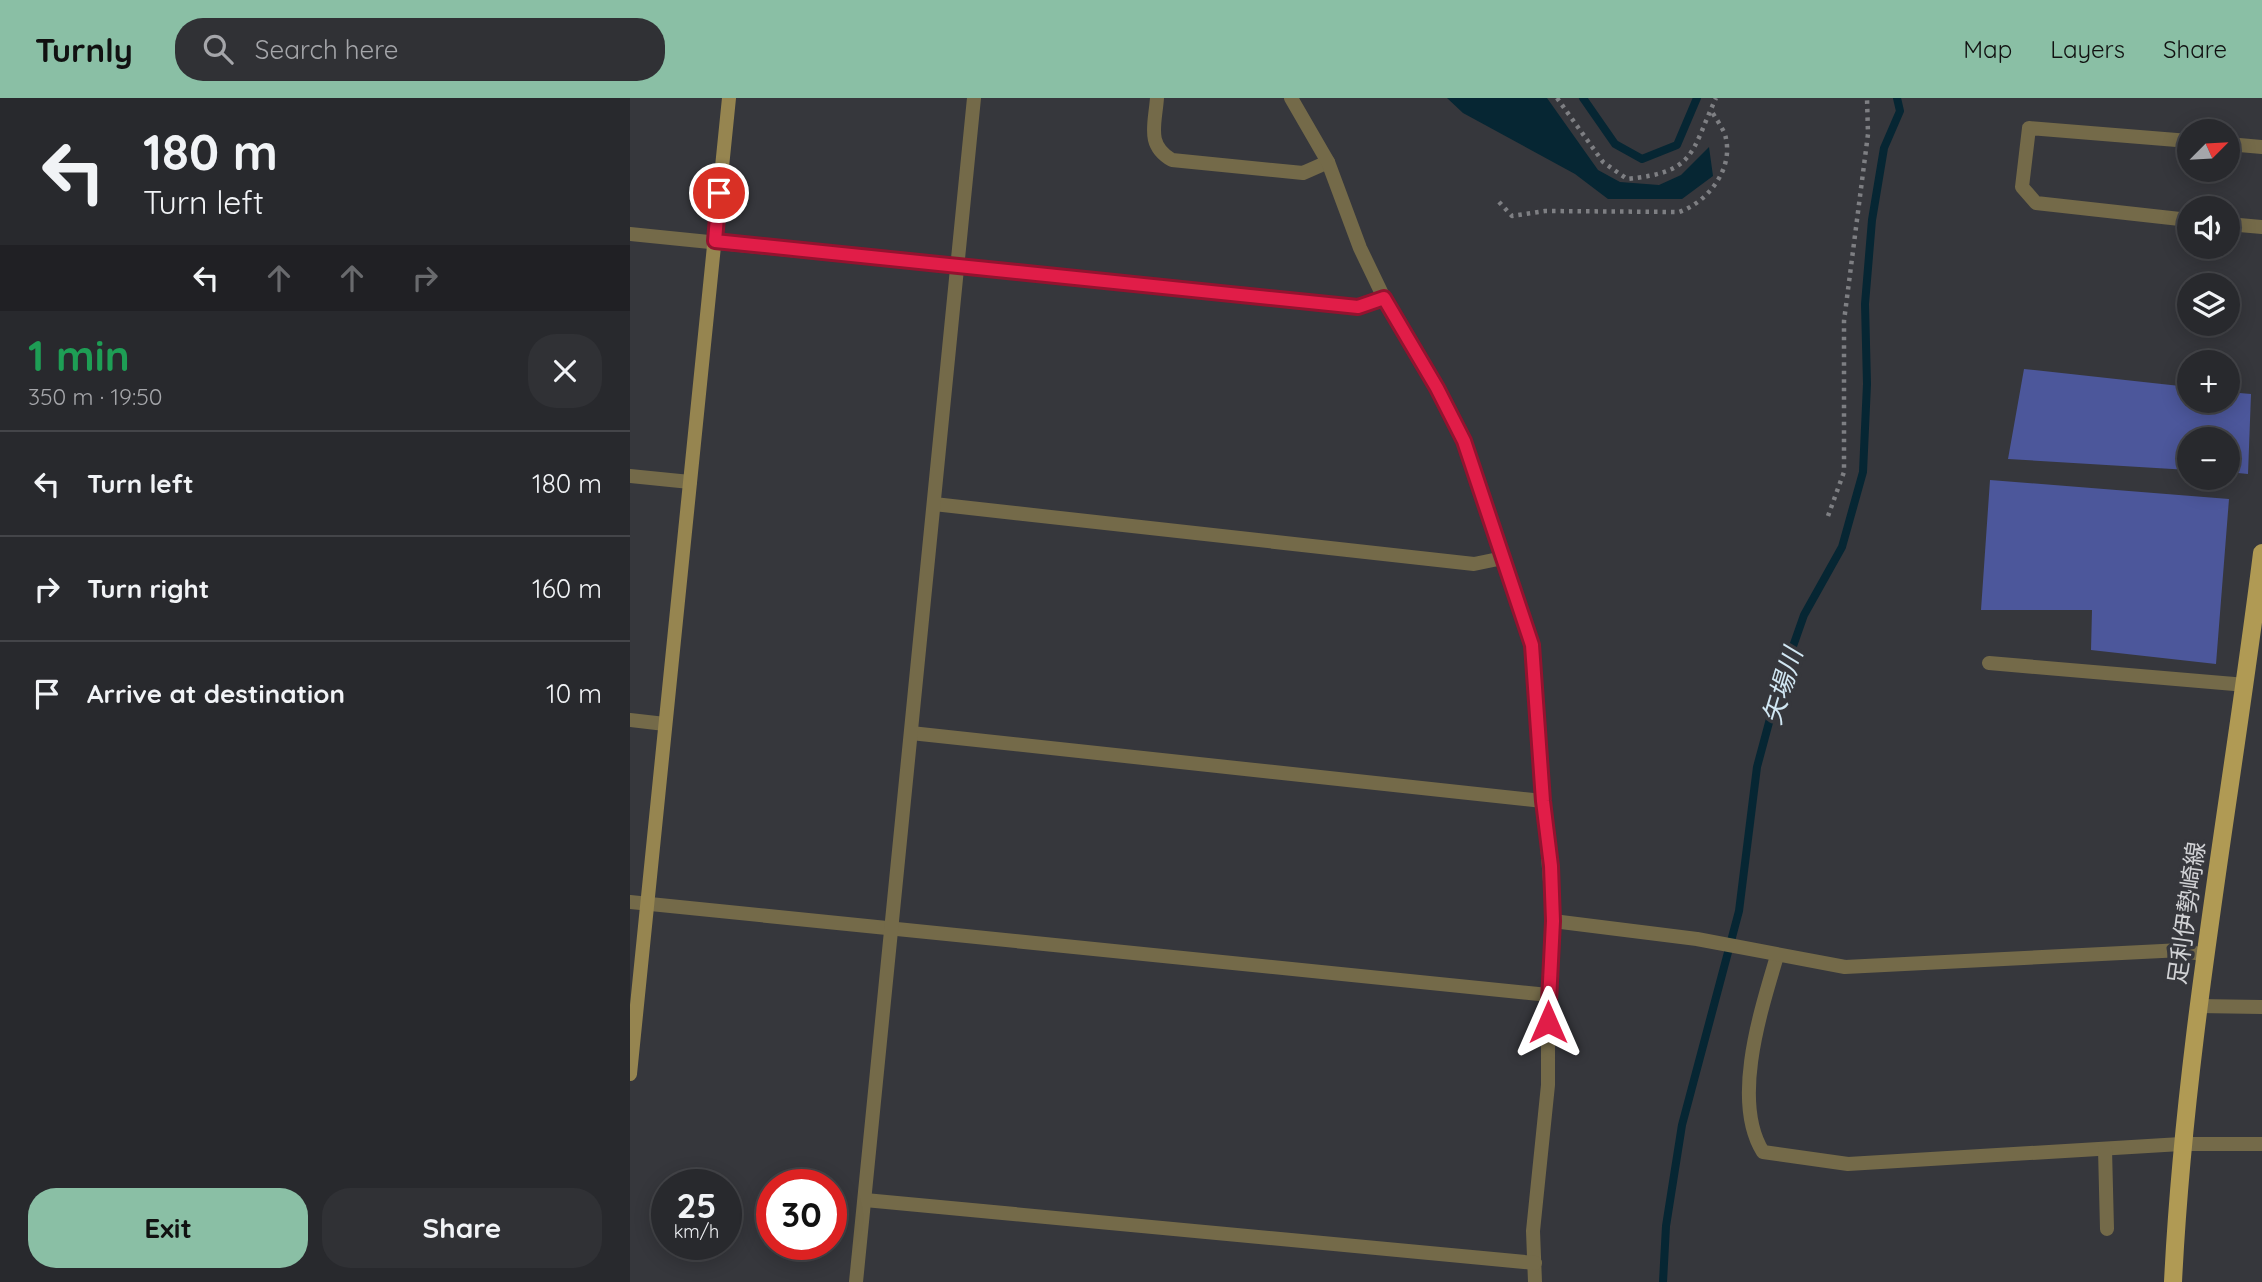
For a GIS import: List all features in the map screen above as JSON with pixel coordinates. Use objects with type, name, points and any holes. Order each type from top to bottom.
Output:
[{"type":"main road","name":"足利伊勢崎線","points":[[2173,1282],[2181,1144],[2197,1006],[2246,685],[2262,553]]},
{"type":"street","points":[[630,1074],[729,98]]},
{"type":"street","points":[[856,1282],[974,98]]},
{"type":"street","points":[[1157,98],[1154,140],[1159,152],[1172,160],[1303,173],[1328,162]]},
{"type":"street","points":[[1291,98],[1328,162],[1360,248],[1384,298],[1437,388],[1464,441],[1532,645],[1543,801],[1551,866],[1553,921],[1548,995],[1548,1085],[1533,1231],[1535,1282]]},
{"type":"street","points":[[2177,140],[2029,128],[2022,187],[2036,203],[2177,219]]},
{"type":"street","points":[[2240,145],[2262,147]]},
{"type":"street","points":[[2240,225],[2262,227]]},
{"type":"street","points":[[630,234],[1358,307],[1384,298]]},
{"type":"street","points":[[630,477],[690,482]]},
{"type":"street","points":[[934,504],[1474,564],[1503,558]]},
{"type":"street","points":[[1989,663],[2246,685]]},
{"type":"street","points":[[630,720],[665,724]]},
{"type":"street","points":[[911,733],[1543,801]]},
{"type":"street","points":[[630,902],[1548,995]]},
{"type":"street","points":[[1553,921],[1697,939],[1845,967],[2182,950],[2204,955]]},
{"type":"street","points":[[1770,954],[1750,1091],[1752,1135],[1763,1152],[1848,1164],[2181,1144],[2262,1144]]},
{"type":"street","points":[[2197,1006],[2262,1007]]},
{"type":"street","points":[[2105,1149],[2107,1229]]},
{"type":"street","points":[[864,1200],[1535,1263]]},
{"type":"path","points":[[1557,98],[1603,162],[1627,179],[1661,176],[1686,162],[1717,98]]},
{"type":"path","points":[[1828,516],[1844,472],[1844,321],[1868,134],[1867,98]]},
{"type":"path","points":[[1499,202],[1512,216],[1545,211],[1679,212],[1695,206],[1710,193],[1724,162],[1727,139],[1711,110]]},
{"type":"water","points":[[1447,98],[1547,98],[1598,170],[1620,182],[1659,185],[1681,175],[1709,147],[1713,176],[1682,199],[1608,199],[1575,174],[1463,113]]},
{"type":"building","points":[[2024,369],[2177,386],[2177,413],[2240,413],[2240,393],[2251,394],[2248,474],[2240,473],[2240,427],[2177,427],[2177,469],[2008,459]]},
{"type":"building","points":[[1990,480],[2229,499],[2216,664],[2091,650],[2092,610],[1981,610]]},
{"type":"waterway","name":"矢場川","points":[[1583,98],[1615,144],[1642,159],[1677,145],[1697,98]]},
{"type":"waterway","name":"矢場川","points":[[1663,1282],[1666,1226],[1682,1125],[1739,911],[1757,767],[1778,689],[1804,615],[1842,547],[1863,472],[1867,384],[1865,304],[1872,220],[1884,148],[1900,111],[1897,98]]},
{"type":"route","points":[[719,193],[715,241],[957,268],[1358,307],[1384,298],[1437,388],[1464,441],[1532,645],[1543,801],[1551,866],[1553,921],[1548,1022]]}]
